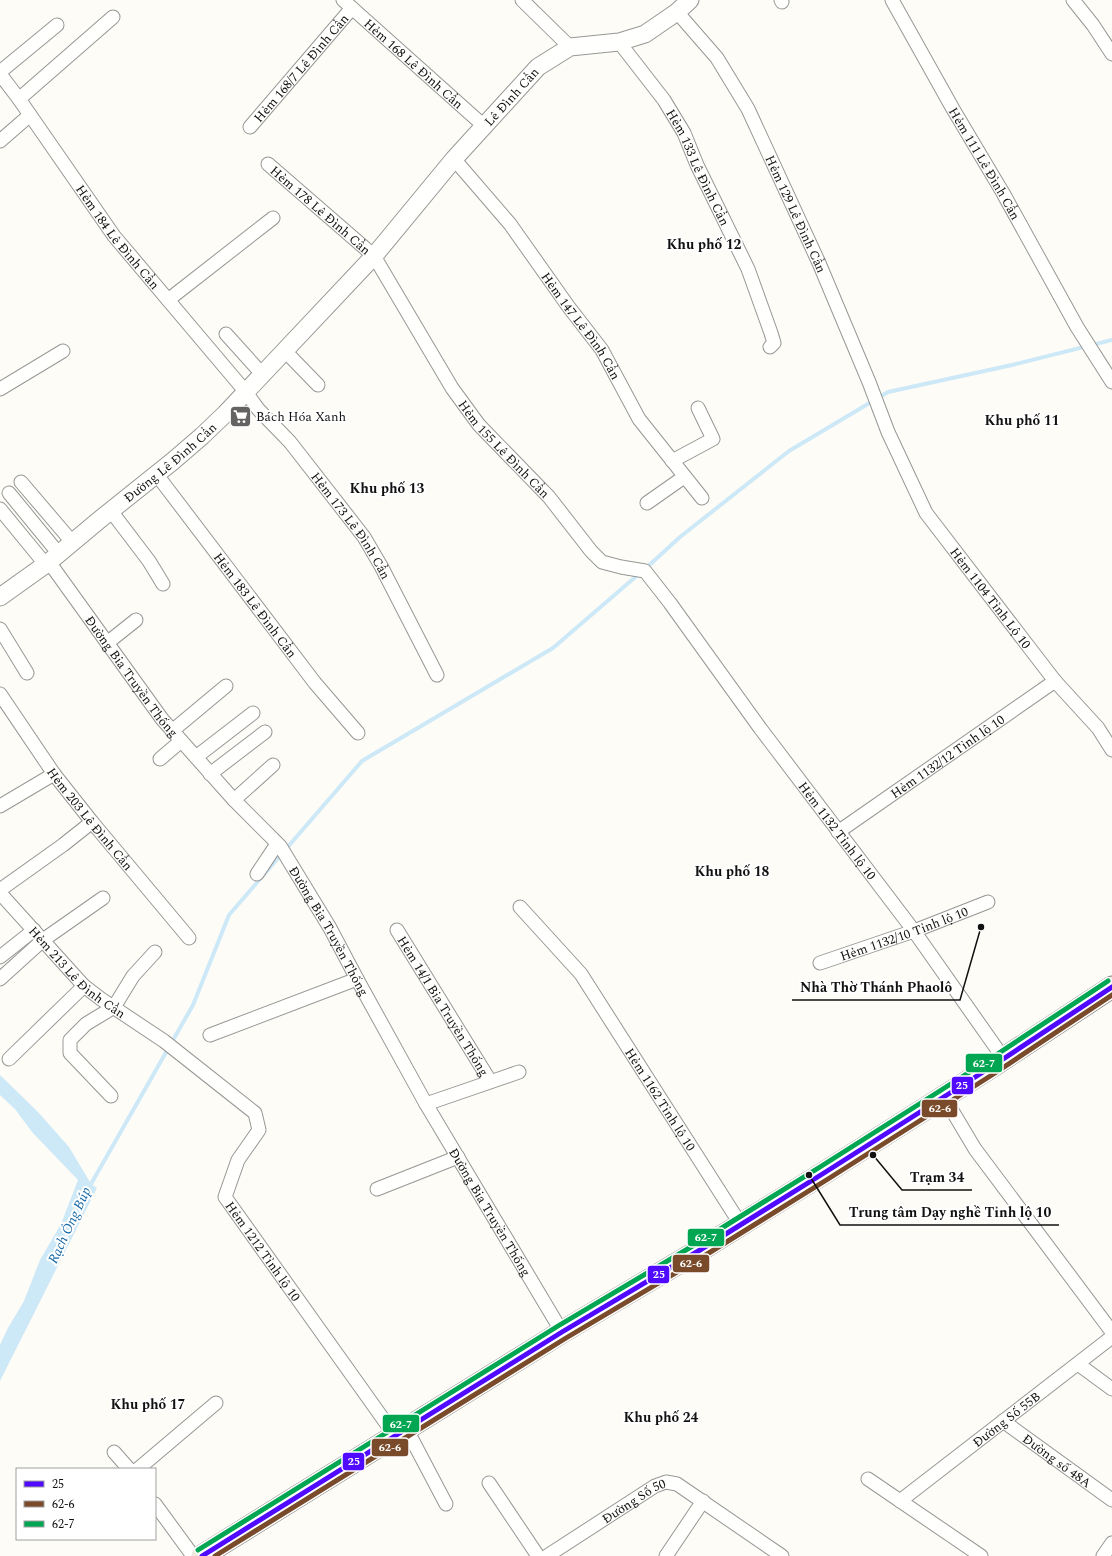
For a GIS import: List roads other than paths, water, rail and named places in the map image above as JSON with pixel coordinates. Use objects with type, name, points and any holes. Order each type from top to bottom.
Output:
[{"type":"main road","points":[[215,1552],[562,1332],[741,1225],[1004,1059],[1112,987]]},
{"type":"street","points":[[522,0],[570,47]]},
{"type":"street","name":"Lê Đình Cẩn","points":[[374,256],[454,159],[538,67],[570,47],[619,42],[645,34],[677,12],[690,0]]},
{"type":"street","name":"Hẻm 111 Lê Đình Cẩn","points":[[892,0],[953,109],[1003,193],[1077,327],[1096,357],[1108,369],[1112,382]]},
{"type":"street","points":[[1073,0],[1093,25],[1112,54]]},
{"type":"street","name":"Hẻm 168 Lê Đình Cẩn","points":[[348,4],[484,126]]},
{"type":"street","name":"Hẻm 168/7 Lê Đình Cẩn","points":[[250,127],[348,4]]},
{"type":"street","name":"Hẻm 129 Lê Đình Cẩn","points":[[677,12],[717,58],[748,109],[818,263],[869,382],[888,432]]},
{"type":"street","points":[[19,99],[113,17]]},
{"type":"street","points":[[0,73],[57,25]]},
{"type":"street","name":"Hẻm 133 Lê Đình Cẩn","points":[[619,42],[664,100],[684,133],[697,165],[748,269],[774,343],[770,347]]},
{"type":"street","name":"Hẻm 184 Lê Đình Cẩn","points":[[0,73],[114,236],[245,391]]},
{"type":"street","points":[[0,141],[30,115]]},
{"type":"street","name":"Hẻm 147 Lê Đình Cẩn","points":[[454,159],[510,224],[568,306],[602,350],[639,419],[702,498]]},
{"type":"street","name":"Hẻm 178 Lê Đình Cẩn","points":[[268,164],[374,256]]},
{"type":"street","points":[[168,300],[273,218]]},
{"type":"street","name":"Đường Lê Đình Cẩn","points":[[0,597],[52,560],[157,475],[202,436],[225,414],[245,391],[374,256]]},
{"type":"street","name":"Hẻm 155 Lê Đình Cẩn","points":[[374,256],[452,388],[479,425],[549,497],[591,551],[602,562],[645,571],[670,603]]},
{"type":"street","points":[[226,334],[262,374]]},
{"type":"street","points":[[284,350],[318,385]]},
{"type":"street","points":[[0,389],[63,351]]},
{"type":"street","name":"Hẻm 173 Lê Đình Cẩn","points":[[245,391],[258,409],[290,442],[364,537],[381,566],[437,675]]},
{"type":"street","points":[[672,462],[713,439],[698,408]]},
{"type":"street","name":"Hẻm 1104 Tỉnh Lộ 10","points":[[888,432],[926,513],[1055,681],[1098,728],[1112,750]]},
{"type":"street","name":"Hẻm 183 Lê Đình Cẩn","points":[[157,475],[315,683],[358,733]]},
{"type":"street","points":[[647,503],[684,477]]},
{"type":"street","points":[[21,482],[73,543]]},
{"type":"street","points":[[9,493],[52,560]]},
{"type":"street","points":[[0,510],[52,560]]},
{"type":"street","points":[[111,511],[149,561],[163,584]]},
{"type":"street","name":"Đường Bia Truyền Thống","points":[[52,560],[107,643],[162,720],[234,800],[279,845],[330,928],[426,1104],[562,1332]]},
{"type":"street","name":"Hẻm 1132 Tỉnh lộ 10","points":[[670,603],[760,728],[914,931],[1004,1059]]},
{"type":"street","points":[[107,643],[136,620]]},
{"type":"street","points":[[0,629],[27,673]]},
{"type":"street","name":"Hẻm 1132/12 Tỉnh lộ 10","points":[[838,832],[1055,681]]},
{"type":"street","points":[[172,730],[226,686]]},
{"type":"street","name":"Hẻm 203 Lê Đình Cẩn","points":[[0,694],[54,774],[189,938]]},
{"type":"street","points":[[196,757],[253,714]]},
{"type":"street","points":[[210,774],[265,732]]},
{"type":"street","points":[[160,759],[181,741]]},
{"type":"street","points":[[234,800],[273,765]]},
{"type":"street","points":[[0,806],[54,774]]},
{"type":"street","points":[[0,891],[92,822]]},
{"type":"street","points":[[257,874],[279,845]]},
{"type":"street","name":"Hẻm 213 Lê Đình Cẩn","points":[[0,891],[84,986],[164,1041]]},
{"type":"street","points":[[0,957],[104,898]]},
{"type":"street","name":"Hẻm 1132/10 Tỉnh lộ 10","points":[[820,963],[914,931],[988,902]]},
{"type":"street","name":"Hẻm 1162 Tỉnh lộ 10","points":[[520,907],[580,974],[741,1225]]},
{"type":"street","name":"Hẻm 14/1 Bia Truyền Thống","points":[[397,930],[490,1081]]},
{"type":"street","points":[[0,979],[39,935]]},
{"type":"street","points":[[111,1096],[70,1053],[70,1040],[86,1024],[114,1007],[133,976],[155,952]]},
{"type":"street","points":[[210,1034],[357,979]]},
{"type":"street","points":[[9,1059],[84,986]]},
{"type":"street","name":"Hẻm 1212 Tỉnh lộ 10","points":[[164,1041],[255,1113],[259,1130],[238,1160],[225,1196],[401,1433]]},
{"type":"street","points":[[426,1104],[519,1072]]},
{"type":"street","points":[[944,1097],[980,1155],[1112,1332]]},
{"type":"street","points":[[377,1189],[458,1157]]},
{"type":"street","name":"Đường Số 55B","points":[[900,1501],[1112,1337]]},
{"type":"street","points":[[1078,1364],[1112,1389]]},
{"type":"street","points":[[139,1468],[216,1403]]},
{"type":"street","name":"Đường số 48A","points":[[1003,1421],[1112,1500]]},
{"type":"street","points":[[401,1433],[446,1504]]},
{"type":"street","points":[[114,1452],[128,1468]]},
{"type":"street","points":[[868,1479],[982,1556]]},
{"type":"street","name":"Đường Số 50","points":[[547,1556],[660,1483],[666,1482],[677,1484],[782,1556]]},
{"type":"street","points":[[489,1483],[538,1556]]},
{"type":"street","points":[[666,1556],[703,1501]]},
{"type":"street","points":[[156,1505],[193,1556]]},
{"type":"street","points":[[1103,1556],[1112,1544]]},
{"type":"water","name":"Rạch Ông Búp","points":[[0,1075],[38,1112],[69,1147],[91,1184],[97,1188],[0,1381],[0,1345],[24,1301],[40,1260],[61,1224],[78,1180],[32,1132],[15,1109],[0,1095]]},
{"type":"waterway","points":[[645,569],[680,537],[789,451],[888,392],[1012,365],[1112,340]]},
{"type":"waterway","points":[[91,1184],[193,1005],[229,915],[362,761],[553,648],[640,573]]},
{"type":"place","name":"Bách Hóa Xanh","points":[[240,416]]},
{"type":"place","name":"Nhà Thờ Thánh Phaolô","points":[[981,927]]},
{"type":"place","name":"Trạm 34","points":[[873,1155]]},
{"type":"place","name":"Trung tâm Dạy nghề Tỉnh lộ 10","points":[[809,1175]]},
{"type":"district","name":"Khu phố 12","points":[[704,244]]},
{"type":"district","name":"Khu phố 11","points":[[1022,420]]},
{"type":"district","name":"Khu phố 13","points":[[387,488]]},
{"type":"district","name":"Khu phố 18","points":[[732,871]]},
{"type":"district","name":"Khu phố 17","points":[[148,1404]]},
{"type":"district","name":"Khu phố 24","points":[[661,1417]]}]
